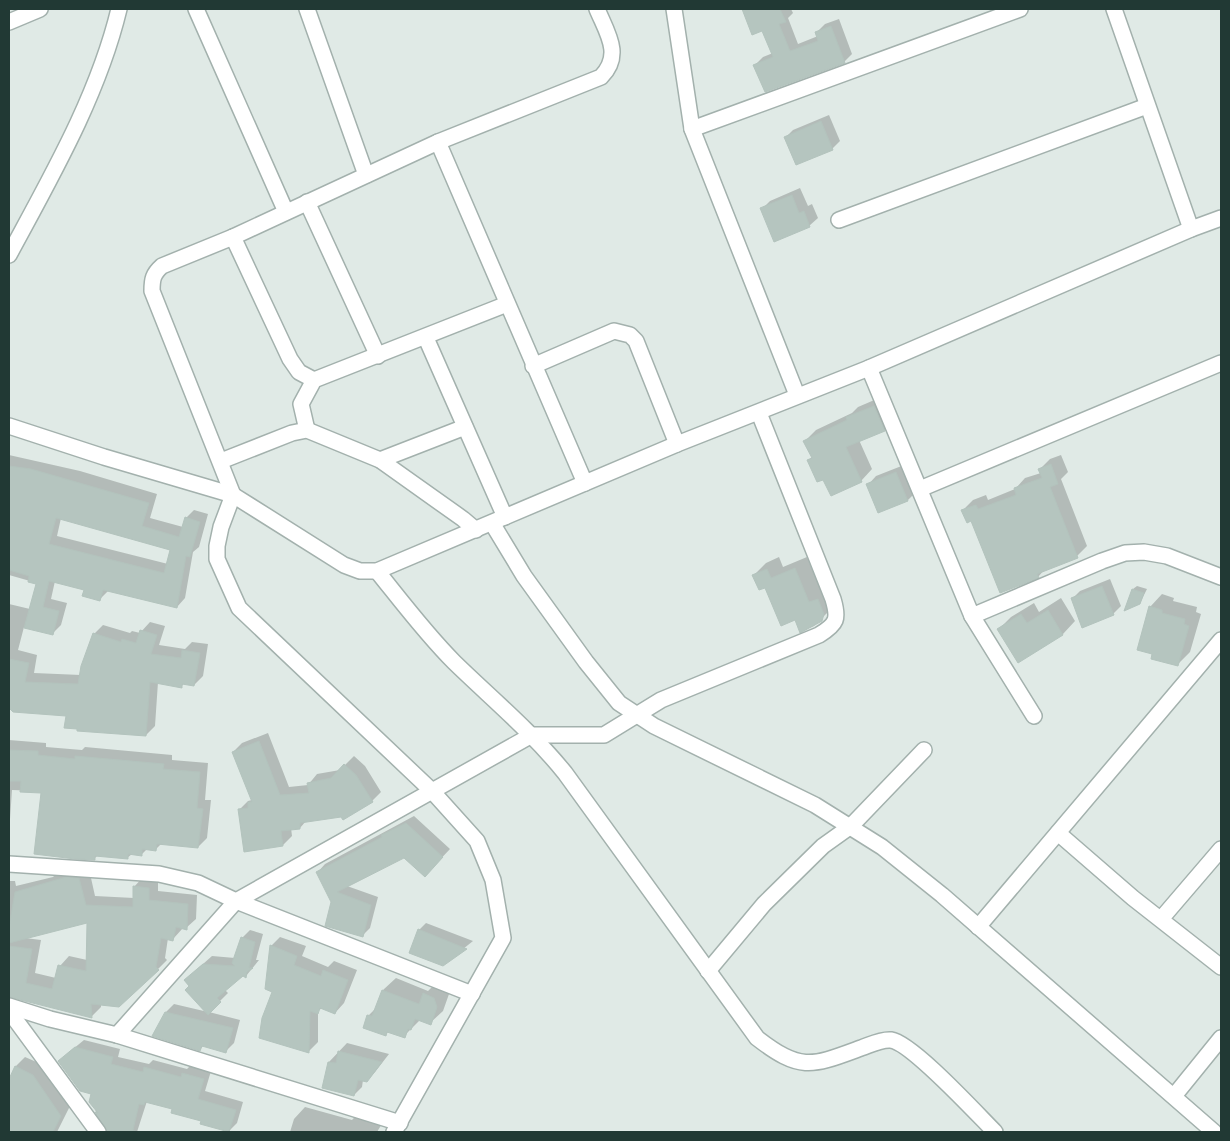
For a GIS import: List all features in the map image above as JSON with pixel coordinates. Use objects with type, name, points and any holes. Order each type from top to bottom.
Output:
[{"type":"street","points":[[9,22],[40,9]]},
{"type":"street","points":[[9,255],[50,180],[83,111],[119,9]]},
{"type":"street","points":[[196,9],[286,212]]},
{"type":"street","points":[[307,9],[366,175]]},
{"type":"street","points":[[9,1006],[117,1035],[397,1128],[503,938],[493,880],[477,841],[432,791],[239,608],[216,559],[221,527],[233,495],[221,460],[152,291],[152,280],[155,273],[162,266],[233,237],[438,142],[601,77],[610,68],[614,54],[597,9]]},
{"type":"street","points":[[674,9],[692,129],[797,395]]},
{"type":"street","points":[[692,129],[1020,9]]},
{"type":"street","points":[[1114,9],[1191,229]]},
{"type":"street","points":[[839,220],[1147,106]]},
{"type":"street","points":[[438,142],[585,483]]},
{"type":"street","points":[[307,202],[378,356]]},
{"type":"street","points":[[9,426],[104,457],[233,495],[344,566],[360,571],[378,571],[677,444],[759,413],[797,395],[868,368],[1191,229],[1221,218]]},
{"type":"street","points":[[233,237],[290,359],[299,372],[314,380]]},
{"type":"street","points":[[307,430],[301,404],[314,380],[426,338],[507,304]]},
{"type":"street","points":[[533,366],[614,331],[630,335],[636,342],[677,444]]},
{"type":"street","points":[[426,338],[465,427],[498,520],[524,576],[596,676],[619,703],[654,726],[771,781],[851,826],[896,858],[1214,1132]]},
{"type":"street","points":[[920,489],[1221,363]]},
{"type":"street","points":[[868,368],[972,616],[1034,716]]},
{"type":"street","points":[[117,1035],[236,901],[532,735],[604,735],[661,700],[819,635],[836,621],[837,612],[833,599],[759,413]]},
{"type":"street","points":[[380,460],[465,427]]},
{"type":"street","points":[[221,460],[292,433],[307,430],[380,460],[464,519],[476,530]]},
{"type":"street","points":[[972,616],[1102,560],[1125,553],[1144,552],[1167,556],[1221,577]]},
{"type":"street","points":[[378,571],[416,620],[454,661],[532,735],[565,773],[758,1038],[778,1054],[810,1064],[822,1063],[882,1041],[897,1042],[914,1053],[995,1132]]},
{"type":"street","points":[[978,927],[1221,640]]},
{"type":"street","points":[[708,971],[764,904],[823,846],[851,826],[924,750]]},
{"type":"street","points":[[1058,833],[1133,898],[1221,967]]},
{"type":"street","points":[[1161,919],[1221,849]]},
{"type":"street","points":[[9,864],[159,874],[198,883],[236,901],[472,994]]},
{"type":"street","points":[[9,1011],[98,1132]]},
{"type":"street","points":[[1174,1096],[1221,1038]]},
{"type":"building","points":[[742,9],[780,9],[786,22],[779,24],[790,51],[818,41],[815,32],[831,26],[845,63],[765,92],[753,65],[773,57],[762,31],[752,35]]},
{"type":"building","points":[[821,121],[833,150],[796,165],[784,137]]},
{"type":"building","points":[[792,195],[799,213],[804,211],[810,227],[774,242],[760,208]]},
{"type":"building","points":[[874,406],[885,431],[846,447],[862,482],[831,496],[823,480],[817,482],[807,460],[812,458],[803,441],[847,420],[846,417]]},
{"type":"building","points":[[1051,464],[1058,484],[1050,487],[1078,558],[1037,574],[1039,578],[1000,593],[971,521],[967,523],[961,510],[976,505],[978,509],[1016,495],[1014,488],[1042,478],[1038,469]]},
{"type":"building","points":[[9,466],[31,469],[149,503],[142,526],[179,537],[185,517],[200,522],[190,557],[186,556],[177,608],[103,590],[100,601],[82,596],[84,590],[49,581],[43,607],[59,611],[53,635],[24,628],[36,584],[28,582],[29,576],[9,570]],"holes":[[[56,518],[170,550],[164,573],[49,544]]]},
{"type":"building","points":[[896,472],[908,501],[878,513],[866,484]]},
{"type":"building","points":[[795,568],[809,602],[818,599],[824,614],[822,621],[800,633],[795,620],[781,626],[765,588],[759,590],[752,575],[767,569],[771,578]]},
{"type":"building","points":[[1102,586],[1114,615],[1082,628],[1071,598]]},
{"type":"building","points":[[1132,589],[1144,593],[1140,604],[1124,611]]},
{"type":"building","points":[[1149,606],[1162,610],[1162,613],[1185,619],[1184,624],[1189,626],[1178,666],[1151,659],[1152,654],[1137,650]]},
{"type":"building","points":[[1048,610],[1063,635],[1018,663],[997,629],[1021,614],[1027,623]]},
{"type":"building","points":[[140,630],[157,635],[151,654],[181,658],[182,650],[200,653],[194,686],[182,684],[182,688],[150,682],[146,736],[77,731],[77,729],[64,728],[66,716],[13,712],[9,708],[9,659],[29,663],[25,682],[78,684],[81,666],[93,633],[121,642],[122,639],[136,643]]},
{"type":"building","points":[[259,741],[280,795],[309,793],[307,783],[331,778],[344,764],[356,775],[373,802],[343,820],[341,817],[300,823],[300,829],[281,831],[283,846],[244,852],[238,809],[248,808],[248,802],[252,802],[232,752]]},
{"type":"building","points":[[9,750],[38,751],[38,755],[75,759],[75,756],[164,764],[163,769],[200,772],[197,808],[203,809],[198,848],[157,844],[156,851],[142,849],[142,856],[128,854],[128,859],[95,856],[95,860],[75,859],[34,854],[41,793],[20,792],[21,781],[9,781]]},
{"type":"building","points":[[406,823],[443,857],[425,877],[404,858],[337,892],[371,905],[363,937],[325,926],[331,902],[316,872]]},
{"type":"building","points":[[66,877],[79,878],[86,905],[133,907],[133,886],[149,888],[149,900],[188,904],[187,930],[176,927],[173,941],[161,938],[156,967],[159,970],[119,1007],[91,1004],[92,1018],[9,997],[9,946],[32,949],[26,983],[52,989],[58,965],[86,971],[87,923],[9,943],[9,927],[15,892]]},
{"type":"building","points":[[418,929],[467,949],[443,966],[409,953]]},
{"type":"building","points":[[241,937],[255,942],[249,968],[253,968],[247,972],[246,978],[243,976],[217,998],[221,1002],[208,1015],[185,990],[189,986],[184,980],[203,964],[235,966],[232,963]]},
{"type":"building","points":[[270,945],[297,956],[294,965],[321,976],[323,970],[348,980],[335,1014],[320,1008],[318,1014],[310,1011],[309,1053],[259,1038],[262,1018],[272,992],[265,989]]},
{"type":"building","points":[[382,990],[419,1004],[423,993],[434,998],[437,1007],[431,1025],[415,1019],[411,1030],[408,1029],[405,1038],[387,1032],[386,1036],[363,1028],[367,1015],[372,1016]]},
{"type":"building","points":[[165,1012],[233,1028],[226,1053],[202,1046],[200,1051],[152,1036]]},
{"type":"building","points":[[75,1047],[113,1057],[111,1064],[143,1072],[144,1067],[181,1077],[182,1073],[204,1079],[198,1099],[236,1110],[229,1132],[200,1124],[201,1121],[171,1113],[172,1109],[145,1102],[144,1105],[139,1104],[133,1130],[137,1132],[107,1132],[95,1112],[98,1113],[89,1102],[91,1094],[80,1091],[58,1061]]},
{"type":"building","points":[[338,1051],[382,1062],[367,1082],[358,1080],[354,1096],[322,1088],[328,1062],[336,1063]]},
{"type":"building","points":[[15,1066],[33,1075],[61,1116],[53,1132],[9,1132],[9,1079]]}]
